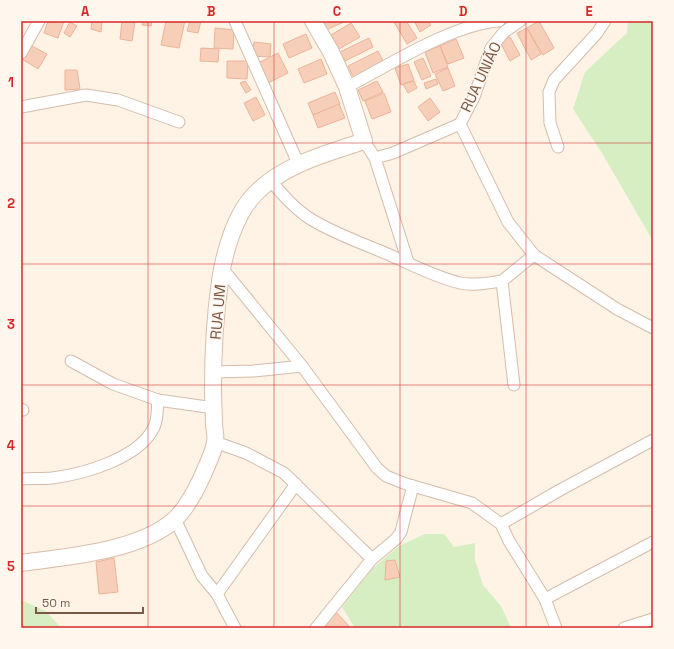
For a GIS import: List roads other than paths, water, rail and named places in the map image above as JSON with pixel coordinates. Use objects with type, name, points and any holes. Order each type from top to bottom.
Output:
[{"type":"street","points":[[21,52],[39,21]]},
{"type":"street","points":[[235,21],[298,164]]},
{"type":"street","points":[[313,21],[331,52],[347,87],[364,141],[375,158],[408,262]]},
{"type":"street","points":[[347,87],[441,38],[483,23],[499,21]]},
{"type":"street","name":"RUA UNIÃO","points":[[375,158],[393,154],[460,124],[474,97],[491,48],[504,32],[520,21]]},
{"type":"street","points":[[558,147],[550,123],[549,92],[554,80],[597,33],[605,21]]},
{"type":"street","points":[[21,107],[86,95],[118,100],[179,122]]},
{"type":"street","points":[[460,124],[508,222],[534,255],[617,309],[653,328]]},
{"type":"street","name":"RUA UM","points":[[21,562],[74,556],[131,543],[153,534],[175,519],[199,483],[215,442],[213,372],[216,307],[222,268],[234,226],[244,206],[255,193],[270,180],[298,164],[364,141]]},
{"type":"street","points":[[270,180],[289,201],[308,217],[324,227],[408,262],[429,274],[461,283],[481,285],[502,281],[534,255]]},
{"type":"street","points":[[222,268],[302,366],[377,468],[386,476],[413,486],[472,503],[502,524],[509,541],[545,599],[556,628]]},
{"type":"street","points":[[502,281],[514,385]]},
{"type":"street","points":[[71,360],[113,384],[158,400],[214,408]]},
{"type":"street","points":[[213,372],[254,371],[302,366]]},
{"type":"street","points":[[21,479],[52,478],[103,466],[120,458],[150,436],[155,426],[158,400]]},
{"type":"street","points":[[502,524],[560,490],[653,440]]},
{"type":"street","points":[[215,442],[246,453],[284,473],[372,559]]},
{"type":"street","points":[[217,594],[296,484]]},
{"type":"street","points":[[316,628],[372,559],[396,539],[400,532],[413,486]]},
{"type":"street","points":[[175,519],[202,576],[217,594],[235,628]]},
{"type":"street","points":[[545,599],[653,542]]},
{"type":"street","points":[[624,628],[653,619]]}]
